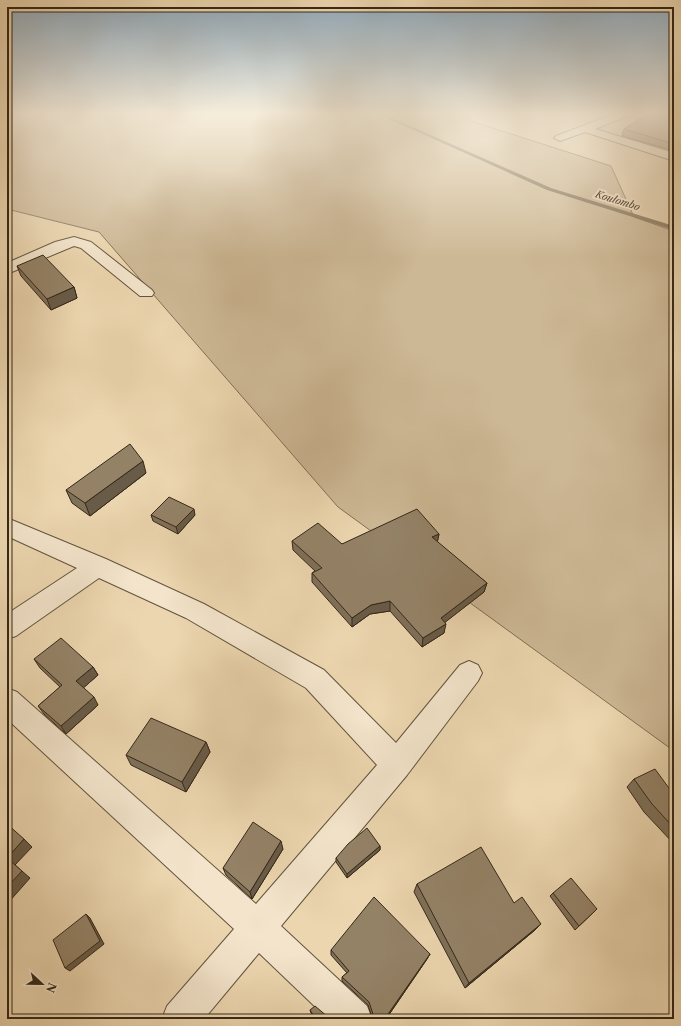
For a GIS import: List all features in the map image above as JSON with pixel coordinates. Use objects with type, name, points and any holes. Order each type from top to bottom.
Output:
[{"type":"street","points":[[7,269],[60,245],[74,241],[86,245],[146,293]]},
{"type":"street","points":[[7,526],[98,566],[194,611],[315,680],[397,765]]},
{"type":"street","points":[[7,628],[98,566]]},
{"type":"street","points":[[180,1019],[259,929],[397,765],[470,673]]},
{"type":"street","points":[[7,701],[259,929],[354,1019]]},
{"type":"shaded area","points":[[7,162],[598,162],[611,166],[634,217],[674,231],[674,751],[338,507],[99,232],[7,209]]},
{"type":"building","points":[[43,255],[74,287],[47,299],[17,266]]},
{"type":"building","points":[[130,444],[143,461],[85,503],[66,490]]},
{"type":"building","points":[[169,497],[194,509],[176,527],[151,515]]},
{"type":"building","points":[[417,509],[439,534],[432,537],[487,583],[441,618],[446,624],[423,638],[390,601],[371,605],[352,618],[312,573],[322,568],[292,541],[318,523],[342,544]]},
{"type":"building","points":[[61,638],[93,667],[76,681],[94,697],[61,726],[38,706],[62,685],[34,659]]},
{"type":"building","points":[[151,718],[206,742],[182,782],[126,755]]},
{"type":"building","points":[[655,769],[674,795],[674,828],[652,804],[634,779]]},
{"type":"building","points":[[253,822],[281,841],[250,892],[223,868]]},
{"type":"building","points":[[7,824],[24,839],[7,858]]},
{"type":"building","points":[[367,828],[380,846],[347,874],[336,858],[348,844]]},
{"type":"building","points":[[481,847],[514,903],[522,897],[541,924],[469,983],[417,884]]},
{"type":"building","points":[[7,858],[22,871],[7,887]]},
{"type":"building","points":[[571,878],[597,909],[579,926],[553,893]]},
{"type":"building","points":[[374,897],[430,954],[386,1017],[385,1015],[381,1019],[316,1019],[310,1010],[315,1006],[328,1017],[374,1017],[369,1002],[342,977],[349,971],[331,950]]},
{"type":"building","points":[[86,914],[100,941],[65,968],[53,940]]},
{"type":"waterway","name":"Koulombo","points":[[488,162],[549,189],[674,228]]}]
